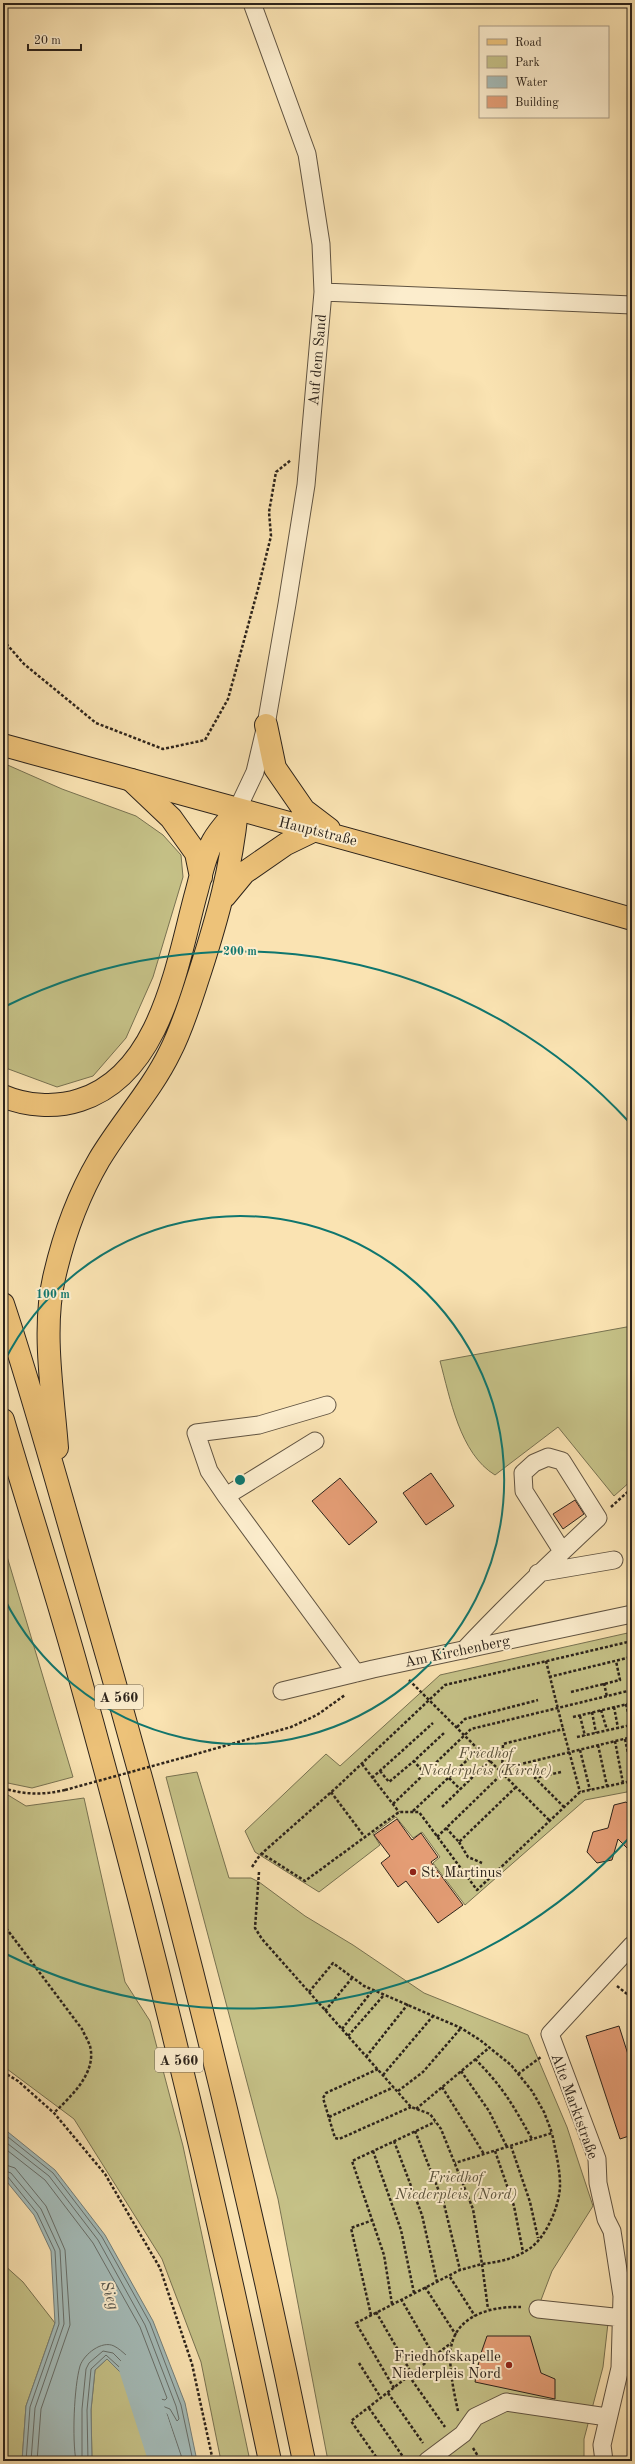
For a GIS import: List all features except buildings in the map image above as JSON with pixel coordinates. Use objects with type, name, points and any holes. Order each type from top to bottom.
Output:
[{"type":"main road","points":[[223,899],[244,873],[286,844],[325,832],[304,810],[275,768],[266,725]]},
{"type":"main road","name":"Hauptstraße","points":[[3,745],[237,810],[325,832],[632,918]]},
{"type":"main road","points":[[132,780],[171,818],[196,853],[201,877]]},
{"type":"main road","points":[[3,1096],[38,1104],[67,1104],[90,1097],[113,1083],[136,1062],[151,1037],[164,1006],[201,877],[213,841],[237,810]]},
{"type":"main road","points":[[60,1491],[48,1336],[54,1279],[76,1209],[99,1160],[171,1052],[185,1019],[223,899],[233,852],[237,810]]},
{"type":"main road","name":"A 560","points":[[3,1304],[60,1491],[175,1904],[244,2187],[304,2461]]},
{"type":"main road","name":"A 560","points":[[3,1420],[75,1663],[143,1915],[213,2196],[270,2461]]},
{"type":"street","name":"Auf dem Sand","points":[[237,810],[255,772],[266,725],[306,485],[323,292],[321,244],[307,154],[252,3]]},
{"type":"street","points":[[323,292],[632,305]]},
{"type":"street","points":[[327,1405],[259,1425],[196,1432],[208,1471],[356,1673]]},
{"type":"street","points":[[226,1496],[315,1441]]},
{"type":"street","points":[[464,1650],[538,1573],[562,1551],[598,1518],[562,1461],[548,1457],[528,1468],[523,1473],[524,1491],[562,1551]]},
{"type":"street","points":[[538,1573],[614,1560]]},
{"type":"street","name":"Am Kirchenberg","points":[[282,1691],[399,1663],[632,1614]]},
{"type":"street","name":"Alte Marktstraße","points":[[604,2461],[602,2445],[607,2417],[620,2368],[623,2318],[616,2250],[598,2184],[597,2159],[555,2052],[550,2034],[632,1945]]},
{"type":"street","points":[[538,2308],[623,2318]]},
{"type":"street","points":[[430,2459],[459,2437],[474,2417],[506,2402],[607,2417]]},
{"type":"path","points":[[3,640],[24,664],[96,723],[163,749],[205,740],[228,699],[272,536],[270,512],[276,472],[310,445]]},
{"type":"path","points":[[598,1518],[632,1488]]},
{"type":"path","points":[[252,1867],[261,1853],[362,1764],[445,1685],[632,1641]]},
{"type":"path","points":[[549,1677],[616,1661],[632,1659],[628,1642]]},
{"type":"path","points":[[546,1661],[568,1753],[580,1792]]},
{"type":"path","points":[[571,1692],[620,1680],[616,1661]]},
{"type":"path","points":[[399,1663],[404,1675],[550,1821]]},
{"type":"path","points":[[604,1683],[607,1696]]},
{"type":"path","points":[[393,1804],[471,1729],[632,1690]]},
{"type":"path","points":[[3,1788],[29,1794],[49,1794],[65,1790],[291,1727],[317,1715],[346,1694]]},
{"type":"path","points":[[457,1727],[465,1719],[538,1700]]},
{"type":"path","points":[[573,1717],[632,1703]]},
{"type":"path","points":[[626,1704],[632,1731]]},
{"type":"path","points":[[614,1707],[618,1728]]},
{"type":"path","points":[[601,1710],[607,1730]]},
{"type":"path","points":[[592,1712],[596,1733]]},
{"type":"path","points":[[580,1716],[585,1736]]},
{"type":"path","points":[[372,1778],[433,1723]]},
{"type":"path","points":[[577,1737],[630,1725]]},
{"type":"path","points":[[502,1773],[503,1744],[563,1729]]},
{"type":"path","points":[[380,1771],[389,1782],[444,1733]]},
{"type":"path","points":[[437,1836],[509,1767],[632,1737]]},
{"type":"path","points":[[624,1739],[632,1772]]},
{"type":"path","points":[[615,1741],[623,1783]]},
{"type":"path","points":[[598,1745],[607,1786]]},
{"type":"path","points":[[413,1812],[479,1749]]},
{"type":"path","points":[[580,1750],[590,1790]]},
{"type":"path","points":[[414,1760],[425,1774]]},
{"type":"path","points":[[442,1807],[490,1760]]},
{"type":"path","points":[[362,1764],[399,1812]]},
{"type":"path","points":[[562,1772],[535,1778],[564,1807]]},
{"type":"path","points":[[449,1778],[460,1789]]},
{"type":"path","points":[[261,1853],[305,1881],[364,1836],[399,1812],[419,1812],[477,1890],[580,1792],[632,1781]]},
{"type":"path","points":[[459,1842],[516,1787]]},
{"type":"path","points":[[331,1792],[364,1836]]},
{"type":"path","points":[[446,1828],[459,1842],[468,1856],[482,1863]]},
{"type":"path","points":[[260,1872],[255,1928],[262,1939],[411,2107],[430,2114],[441,2130],[473,2209],[488,2309]]},
{"type":"path","points":[[3,1924],[82,2029],[90,2046],[90,2064],[76,2091],[54,2113]]},
{"type":"path","points":[[309,1992],[333,1962],[352,1978],[373,1990],[461,2028],[511,2065],[538,2101],[552,2133],[559,2171],[558,2200],[551,2221],[530,2248],[501,2262],[482,2264],[460,2270],[450,2277],[425,2287],[356,2323],[394,2388]]},
{"type":"path","points":[[326,2011],[352,1978]]},
{"type":"path","points":[[342,2029],[373,1990]]},
{"type":"path","points":[[348,2036],[384,1995]]},
{"type":"path","points":[[366,2056],[408,2004]]},
{"type":"path","points":[[383,2075],[433,2016]]},
{"type":"path","points":[[398,2092],[423,2072],[461,2028]]},
{"type":"path","points":[[416,2109],[490,2048]]},
{"type":"path","points":[[518,2074],[539,2057],[555,2052]]},
{"type":"path","points":[[476,2059],[498,2082],[510,2098],[532,2139]]},
{"type":"path","points":[[378,2069],[326,2093],[323,2098],[335,2138],[339,2139],[411,2107]]},
{"type":"path","points":[[461,2071],[489,2111],[507,2147]]},
{"type":"path","points":[[3,2072],[18,2081],[54,2113],[105,2174],[160,2268],[192,2364],[213,2461]]},
{"type":"path","points":[[329,2116],[394,2087]]},
{"type":"path","points":[[442,2087],[484,2154]]},
{"type":"path","points":[[392,2304],[384,2255],[352,2160],[435,2122]]},
{"type":"path","points":[[415,2131],[444,2204],[460,2270]]},
{"type":"path","points":[[455,2164],[552,2133]]},
{"type":"path","points":[[394,2141],[422,2215],[437,2282]]},
{"type":"path","points":[[511,2146],[530,2202],[538,2239]]},
{"type":"path","points":[[373,2150],[401,2230],[414,2293]]},
{"type":"path","points":[[495,2151],[514,2206],[523,2252]]},
{"type":"path","points":[[371,2315],[351,2228],[373,2220]]},
{"type":"path","points":[[450,2277],[475,2316]]},
{"type":"path","points":[[425,2287],[456,2335]]},
{"type":"path","points":[[401,2300],[434,2356]]},
{"type":"path","points":[[459,2437],[452,2386],[452,2343],[456,2335],[460,2329],[475,2316],[488,2309],[502,2306],[538,2308]]},
{"type":"path","points":[[376,2312],[412,2374]]},
{"type":"path","points":[[379,2461],[351,2421],[452,2343]]},
{"type":"path","points":[[359,2363],[381,2398]]},
{"type":"path","points":[[409,2376],[459,2437],[481,2461]]},
{"type":"path","points":[[388,2393],[430,2459]]},
{"type":"path","points":[[369,2408],[406,2461]]},
{"type":"green space","points":[[3,763],[62,789],[136,816],[163,835],[181,855],[183,877],[153,977],[126,1038],[93,1076],[57,1087],[3,1067]]},
{"type":"green space","points":[[632,1326],[632,1480],[614,1496],[558,1427],[495,1475],[483,1466],[473,1454],[458,1424],[440,1361]]},
{"type":"green space","points":[[3,1543],[73,1777],[32,1788],[3,1782]]},
{"type":"green space","name":"Friedhof Niederpleis (Kirche)","points":[[632,1632],[632,1791],[585,1800],[465,1905],[433,1863],[440,1857],[422,1832],[413,1838],[396,1817],[373,1834],[380,1845],[319,1892],[255,1852],[245,1831],[326,1754],[340,1766],[440,1675]]},
{"type":"green space","name":"Friedhof Niederpleis (Nord)","points":[[197,1772],[229,1878],[251,1878],[259,1882],[305,1916],[353,1945],[424,1993],[528,2035],[567,2127],[593,2206],[552,2271],[538,2308],[608,2323],[603,2367],[584,2439],[584,2461],[328,2461],[278,2199],[166,1777]]},
{"type":"green space","points":[[3,1792],[26,1806],[84,1798],[125,1982],[150,2021],[183,2146],[250,2461],[221,2461],[201,2362],[162,2259],[74,2119],[3,2066]]},
{"type":"green space","points":[[3,2264],[23,2282],[55,2323],[26,2406],[22,2461],[3,2461]]},
{"type":"green space","points":[[107,2359],[125,2377],[134,2397],[153,2413],[164,2416],[179,2461],[92,2461],[91,2410],[95,2370]]},
{"type":"water","points":[[3,2128],[55,2170],[105,2235],[153,2321],[185,2403],[197,2461],[179,2461],[164,2416],[153,2413],[134,2397],[125,2377],[107,2359],[95,2370],[91,2410],[92,2461],[22,2461],[26,2406],[55,2323],[51,2251],[34,2215],[3,2177]]},
{"type":"waterway","name":"Sieg","points":[[135,2368],[165,2461]]},
{"type":"place","name":"St. Martinus","points":[[413,1872]]},
{"type":"place","name":"Friedhofskapelle Niederpleis Nord","points":[[509,2365]]}]
